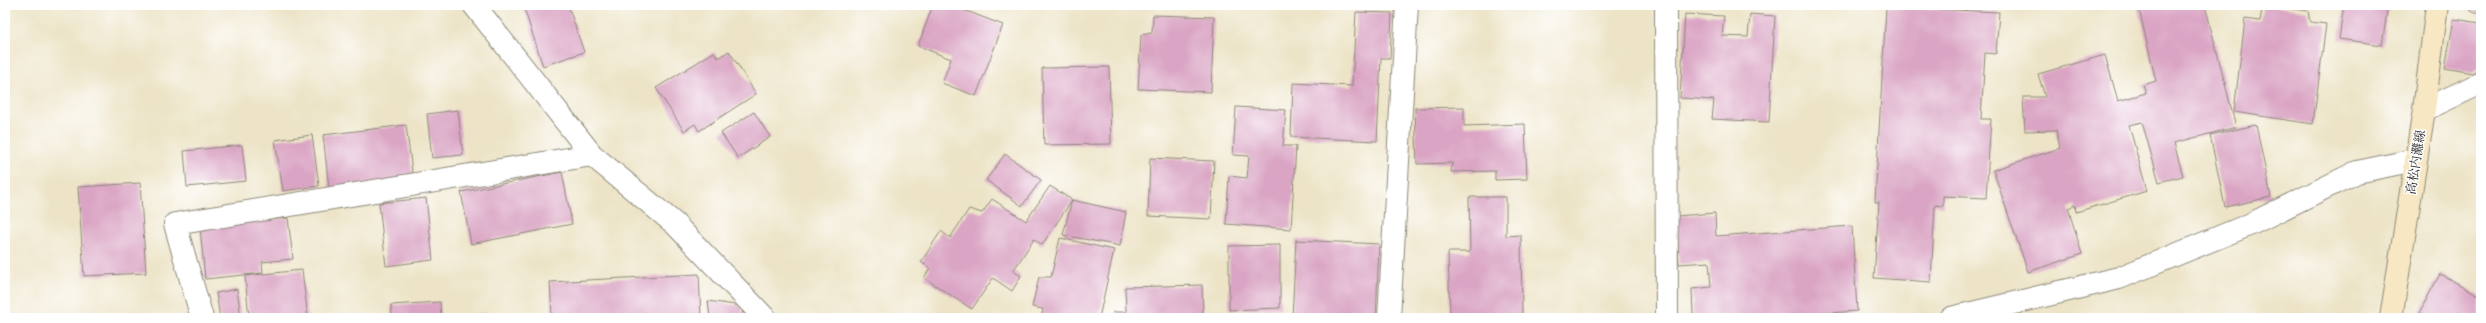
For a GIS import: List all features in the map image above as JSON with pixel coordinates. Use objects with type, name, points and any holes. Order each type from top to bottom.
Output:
[{"type":"main road","name":"高松内灘線","points":[[2391,318],[2424,110],[2437,5]]},
{"type":"street","points":[[474,5],[592,155],[675,224],[765,318]]},
{"type":"street","points":[[1389,318],[1407,5]]},
{"type":"street","points":[[1666,5],[1666,318]]},
{"type":"street","points":[[2424,110],[2481,83]]},
{"type":"street","points":[[202,318],[175,224],[592,155]]},
{"type":"street","points":[[1951,318],[2120,278],[2251,224],[2357,172],[2415,160]]},
{"type":"building","points":[[523,5],[568,5],[584,52],[543,66]]},
{"type":"building","points":[[933,5],[966,5],[964,10],[1003,25],[976,96],[942,83],[951,59],[918,46]]},
{"type":"building","points":[[2138,5],[2205,5],[2236,127],[2174,143],[2183,176],[2159,182],[2142,122],[2129,125],[2147,191],[2076,212],[2075,205],[2068,208],[2082,254],[2028,272],[1993,170],[2060,148],[2056,130],[2025,131],[2023,97],[2045,97],[2038,74],[2105,55],[2118,101],[2146,93],[2143,85],[2156,81]]},
{"type":"building","points":[[2263,5],[2308,11],[2310,22],[2326,24],[2313,124],[2234,112],[2245,19],[2260,21]]},
{"type":"building","points":[[2344,5],[2388,5],[2382,45],[2339,39]]},
{"type":"building","points":[[2472,5],[2481,5],[2481,13],[2471,11]]},
{"type":"building","points":[[1886,7],[1999,12],[1996,54],[1985,53],[1981,119],[1991,119],[1986,198],[1943,196],[1943,206],[1935,205],[1931,282],[1874,278],[1879,202],[1875,202]]},
{"type":"building","points":[[1356,12],[1392,13],[1390,58],[1381,58],[1377,141],[1291,137],[1293,83],[1352,86]]},
{"type":"building","points":[[1685,14],[1724,16],[1722,36],[1748,37],[1750,14],[1775,16],[1769,122],[1712,119],[1714,100],[1680,98]]},
{"type":"building","points":[[1153,15],[1214,17],[1211,92],[1138,89],[1141,35],[1152,33]]},
{"type":"building","points":[[2454,19],[2481,23],[2481,67],[2472,73],[2445,68]]},
{"type":"building","points":[[729,51],[756,94],[699,131],[695,124],[684,131],[656,88],[714,52],[718,58]]},
{"type":"building","points":[[1109,67],[1111,144],[1044,145],[1042,68]]},
{"type":"building","points":[[1236,107],[1286,110],[1283,146],[1296,146],[1291,229],[1226,224],[1229,176],[1247,178],[1249,156],[1233,155]]},
{"type":"building","points":[[1464,107],[1464,126],[1525,124],[1527,179],[1495,180],[1495,171],[1451,172],[1452,163],[1417,164],[1415,108]]},
{"type":"building","points":[[458,110],[463,155],[432,158],[427,114]]},
{"type":"building","points":[[754,112],[770,137],[738,158],[721,133]]},
{"type":"building","points":[[406,125],[413,179],[329,188],[323,135]]},
{"type":"building","points":[[2256,125],[2271,197],[2225,207],[2210,135]]},
{"type":"building","points":[[312,135],[319,186],[283,191],[275,140]]},
{"type":"building","points":[[242,145],[246,181],[187,187],[184,151]]},
{"type":"building","points":[[1005,154],[1041,180],[1022,206],[986,180]]},
{"type":"building","points":[[1150,158],[1214,161],[1211,219],[1148,216]]},
{"type":"building","points":[[562,172],[572,224],[471,244],[461,192]]},
{"type":"building","points":[[140,183],[146,273],[84,276],[78,187]]},
{"type":"building","points":[[1050,186],[1072,200],[1042,245],[1034,239],[1013,271],[1021,276],[1012,291],[993,278],[972,309],[924,278],[930,268],[921,262],[941,231],[950,238],[969,209],[982,213],[992,199],[1026,221]]},
{"type":"building","points":[[1469,197],[1506,197],[1506,236],[1521,235],[1522,314],[1450,316],[1448,252],[1470,252]]},
{"type":"building","points":[[426,198],[433,260],[386,266],[379,203]]},
{"type":"building","points":[[1072,200],[1126,212],[1120,246],[1063,235]]},
{"type":"building","points":[[1715,213],[1716,236],[1852,226],[1857,311],[1760,318],[1703,318],[1693,315],[1692,289],[1711,287],[1709,262],[1679,264],[1676,216]]},
{"type":"building","points":[[288,218],[293,259],[262,262],[263,273],[205,279],[200,227]]},
{"type":"building","points":[[1060,238],[1114,250],[1099,318],[1041,318],[1043,309],[1032,307],[1039,277],[1051,277]]},
{"type":"building","points":[[1296,240],[1379,244],[1376,318],[1292,318]]},
{"type":"building","points":[[1280,245],[1280,308],[1229,310],[1229,246]]},
{"type":"building","points":[[302,270],[308,318],[249,318],[245,276]]},
{"type":"building","points":[[699,274],[701,318],[552,318],[550,282]]},
{"type":"building","points":[[2440,274],[2481,296],[2479,318],[2428,318],[2419,313]]},
{"type":"building","points":[[1202,285],[1203,318],[1113,318],[1113,312],[1126,312],[1125,287]]},
{"type":"building","points":[[237,289],[241,318],[220,318],[216,293]]},
{"type":"building","points":[[708,301],[742,306],[743,318],[710,318]]},
{"type":"building","points":[[440,302],[441,318],[392,318],[391,305]]},
{"type":"building","points":[[488,314],[488,318],[447,318],[446,316]]}]
